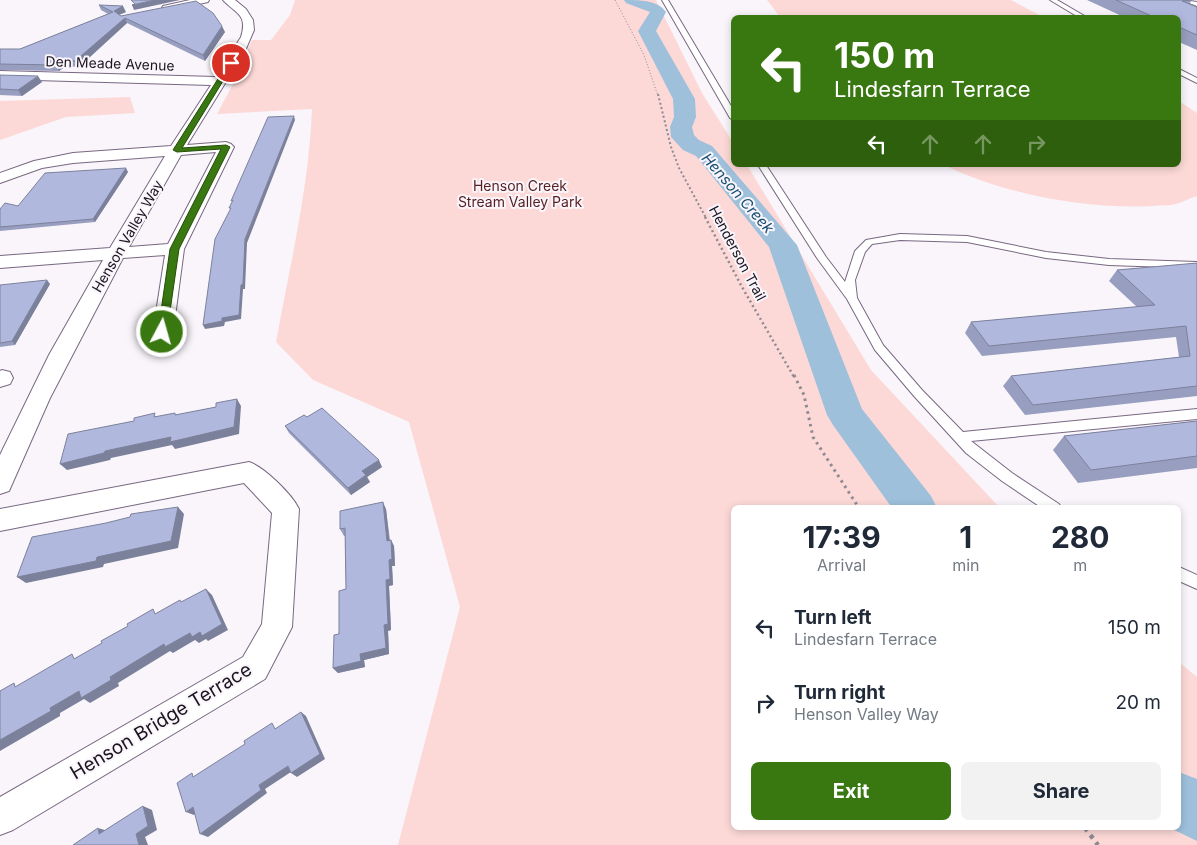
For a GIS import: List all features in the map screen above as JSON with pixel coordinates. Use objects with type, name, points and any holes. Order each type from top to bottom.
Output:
[{"type":"street","points":[[159,10],[204,0]]},
{"type":"street","name":"Henson Valley Way","points":[[0,484],[66,341],[177,150],[242,44],[250,22],[246,14],[228,0]]},
{"type":"street","name":"Den Meade Avenue","points":[[0,75],[218,81]]},
{"type":"street","points":[[0,178],[39,164],[73,158],[226,147],[174,249],[162,332]]},
{"type":"street","points":[[0,262],[174,249]]},
{"type":"street","name":"Henson Bridge Terrace","points":[[0,520],[248,472],[286,509],[277,627],[254,668],[0,817]]},
{"type":"lane","points":[[665,0],[731,113]]},
{"type":"lane","points":[[1053,0],[1080,15]]},
{"type":"lane","points":[[1186,0],[1197,4]]},
{"type":"lane","points":[[1181,72],[1197,81]]},
{"type":"lane","points":[[763,167],[822,258],[852,298],[879,347],[918,393],[971,449],[1007,477],[1049,505]]},
{"type":"lane","points":[[852,298],[850,280],[860,251],[869,242],[900,237],[967,239],[1037,253],[1109,262],[1197,265]]},
{"type":"lane","points":[[960,437],[1197,414]]},
{"type":"lane","points":[[1181,575],[1197,582]]},
{"type":"path","name":"Henderson Trail","points":[[615,0],[644,55],[659,97],[671,147],[680,168],[742,287],[804,395],[814,437],[857,505]]},
{"type":"path","points":[[1087,830],[1098,845]]},
{"type":"green space","name":"Henson Creek Stream Valley Park","points":[[295,0],[656,0],[702,93],[731,139],[731,167],[748,167],[871,370],[997,505],[731,505],[731,830],[1181,830],[1181,664],[1197,677],[1197,845],[398,845],[460,607],[409,422],[313,380],[276,342],[303,197],[312,109],[217,114],[233,84],[252,40],[271,40],[290,15]]},
{"type":"green space","points":[[767,0],[1011,0],[1039,15],[778,15]]},
{"type":"green space","points":[[130,97],[135,113],[66,117],[0,140],[0,101]]},
{"type":"green space","points":[[1181,102],[1197,113],[1197,196],[1176,204],[1128,207],[1074,202],[1019,192],[949,167],[1181,167]]},
{"type":"building","points":[[131,0],[155,0],[132,5],[135,4]]},
{"type":"building","points":[[1116,0],[1192,0],[1182,1],[1197,7],[1197,35],[1181,28],[1181,15],[1149,15]]},
{"type":"building","points":[[196,1],[213,13],[222,26],[203,55],[125,18],[75,61],[62,60],[56,65],[0,64],[0,49],[20,49],[113,12],[99,5],[123,6],[114,11],[121,16]]},
{"type":"building","points":[[0,75],[38,76],[18,90],[0,89]]},
{"type":"building","points":[[294,116],[245,239],[243,284],[241,285],[239,315],[222,318],[222,321],[203,325],[215,239],[231,208],[229,208],[233,200],[231,201],[268,117]]},
{"type":"building","points":[[126,168],[93,219],[0,227],[0,209],[5,203],[18,206],[45,173]]},
{"type":"building","points":[[1197,263],[1197,386],[1033,405],[1011,376],[1190,356],[1186,326],[989,346],[971,322],[1155,305],[1117,270]]},
{"type":"building","points":[[47,280],[12,341],[0,343],[0,285]]},
{"type":"building","points":[[237,399],[234,427],[170,442],[171,437],[105,451],[104,453],[60,464],[68,434],[134,421],[134,418],[155,413],[154,417],[216,407],[216,403]]},
{"type":"building","points":[[322,408],[379,460],[362,471],[366,475],[348,488],[285,426],[304,415],[307,417]]},
{"type":"building","points":[[1197,421],[1197,456],[1091,470],[1064,436]]},
{"type":"building","points":[[383,502],[387,541],[391,540],[392,559],[389,560],[390,579],[386,580],[388,624],[384,625],[386,648],[360,654],[361,661],[333,668],[334,635],[339,634],[339,591],[346,589],[345,528],[340,529],[340,511]]},
{"type":"building","points":[[178,507],[171,541],[97,557],[96,561],[17,577],[32,537],[106,523],[130,517],[131,514]]},
{"type":"building","points":[[206,589],[222,624],[202,636],[200,632],[192,637],[190,633],[165,647],[164,644],[110,677],[111,680],[81,698],[79,691],[50,708],[51,711],[0,740],[0,691],[14,683],[15,687],[72,654],[74,659],[153,609],[155,614],[180,600],[181,602]]},
{"type":"building","points":[[301,712],[320,754],[291,773],[288,766],[259,785],[261,790],[200,834],[193,807],[186,812],[177,783],[192,773],[193,777],[245,744],[244,741],[272,723],[275,729]]},
{"type":"building","points":[[143,806],[148,826],[136,834],[139,845],[73,845],[98,828],[99,834]]},
{"type":"waterway","name":"Henson Creek","points":[[632,0],[656,8],[658,12],[647,31],[684,99],[685,117],[681,127],[683,137],[691,145],[704,151],[783,245],[846,415],[914,505]]},
{"type":"waterway","name":"Henson Creek","points":[[1181,801],[1197,812]]},
{"type":"route","points":[[162,332],[174,249],[226,147],[177,150],[218,81],[231,63]]}]
